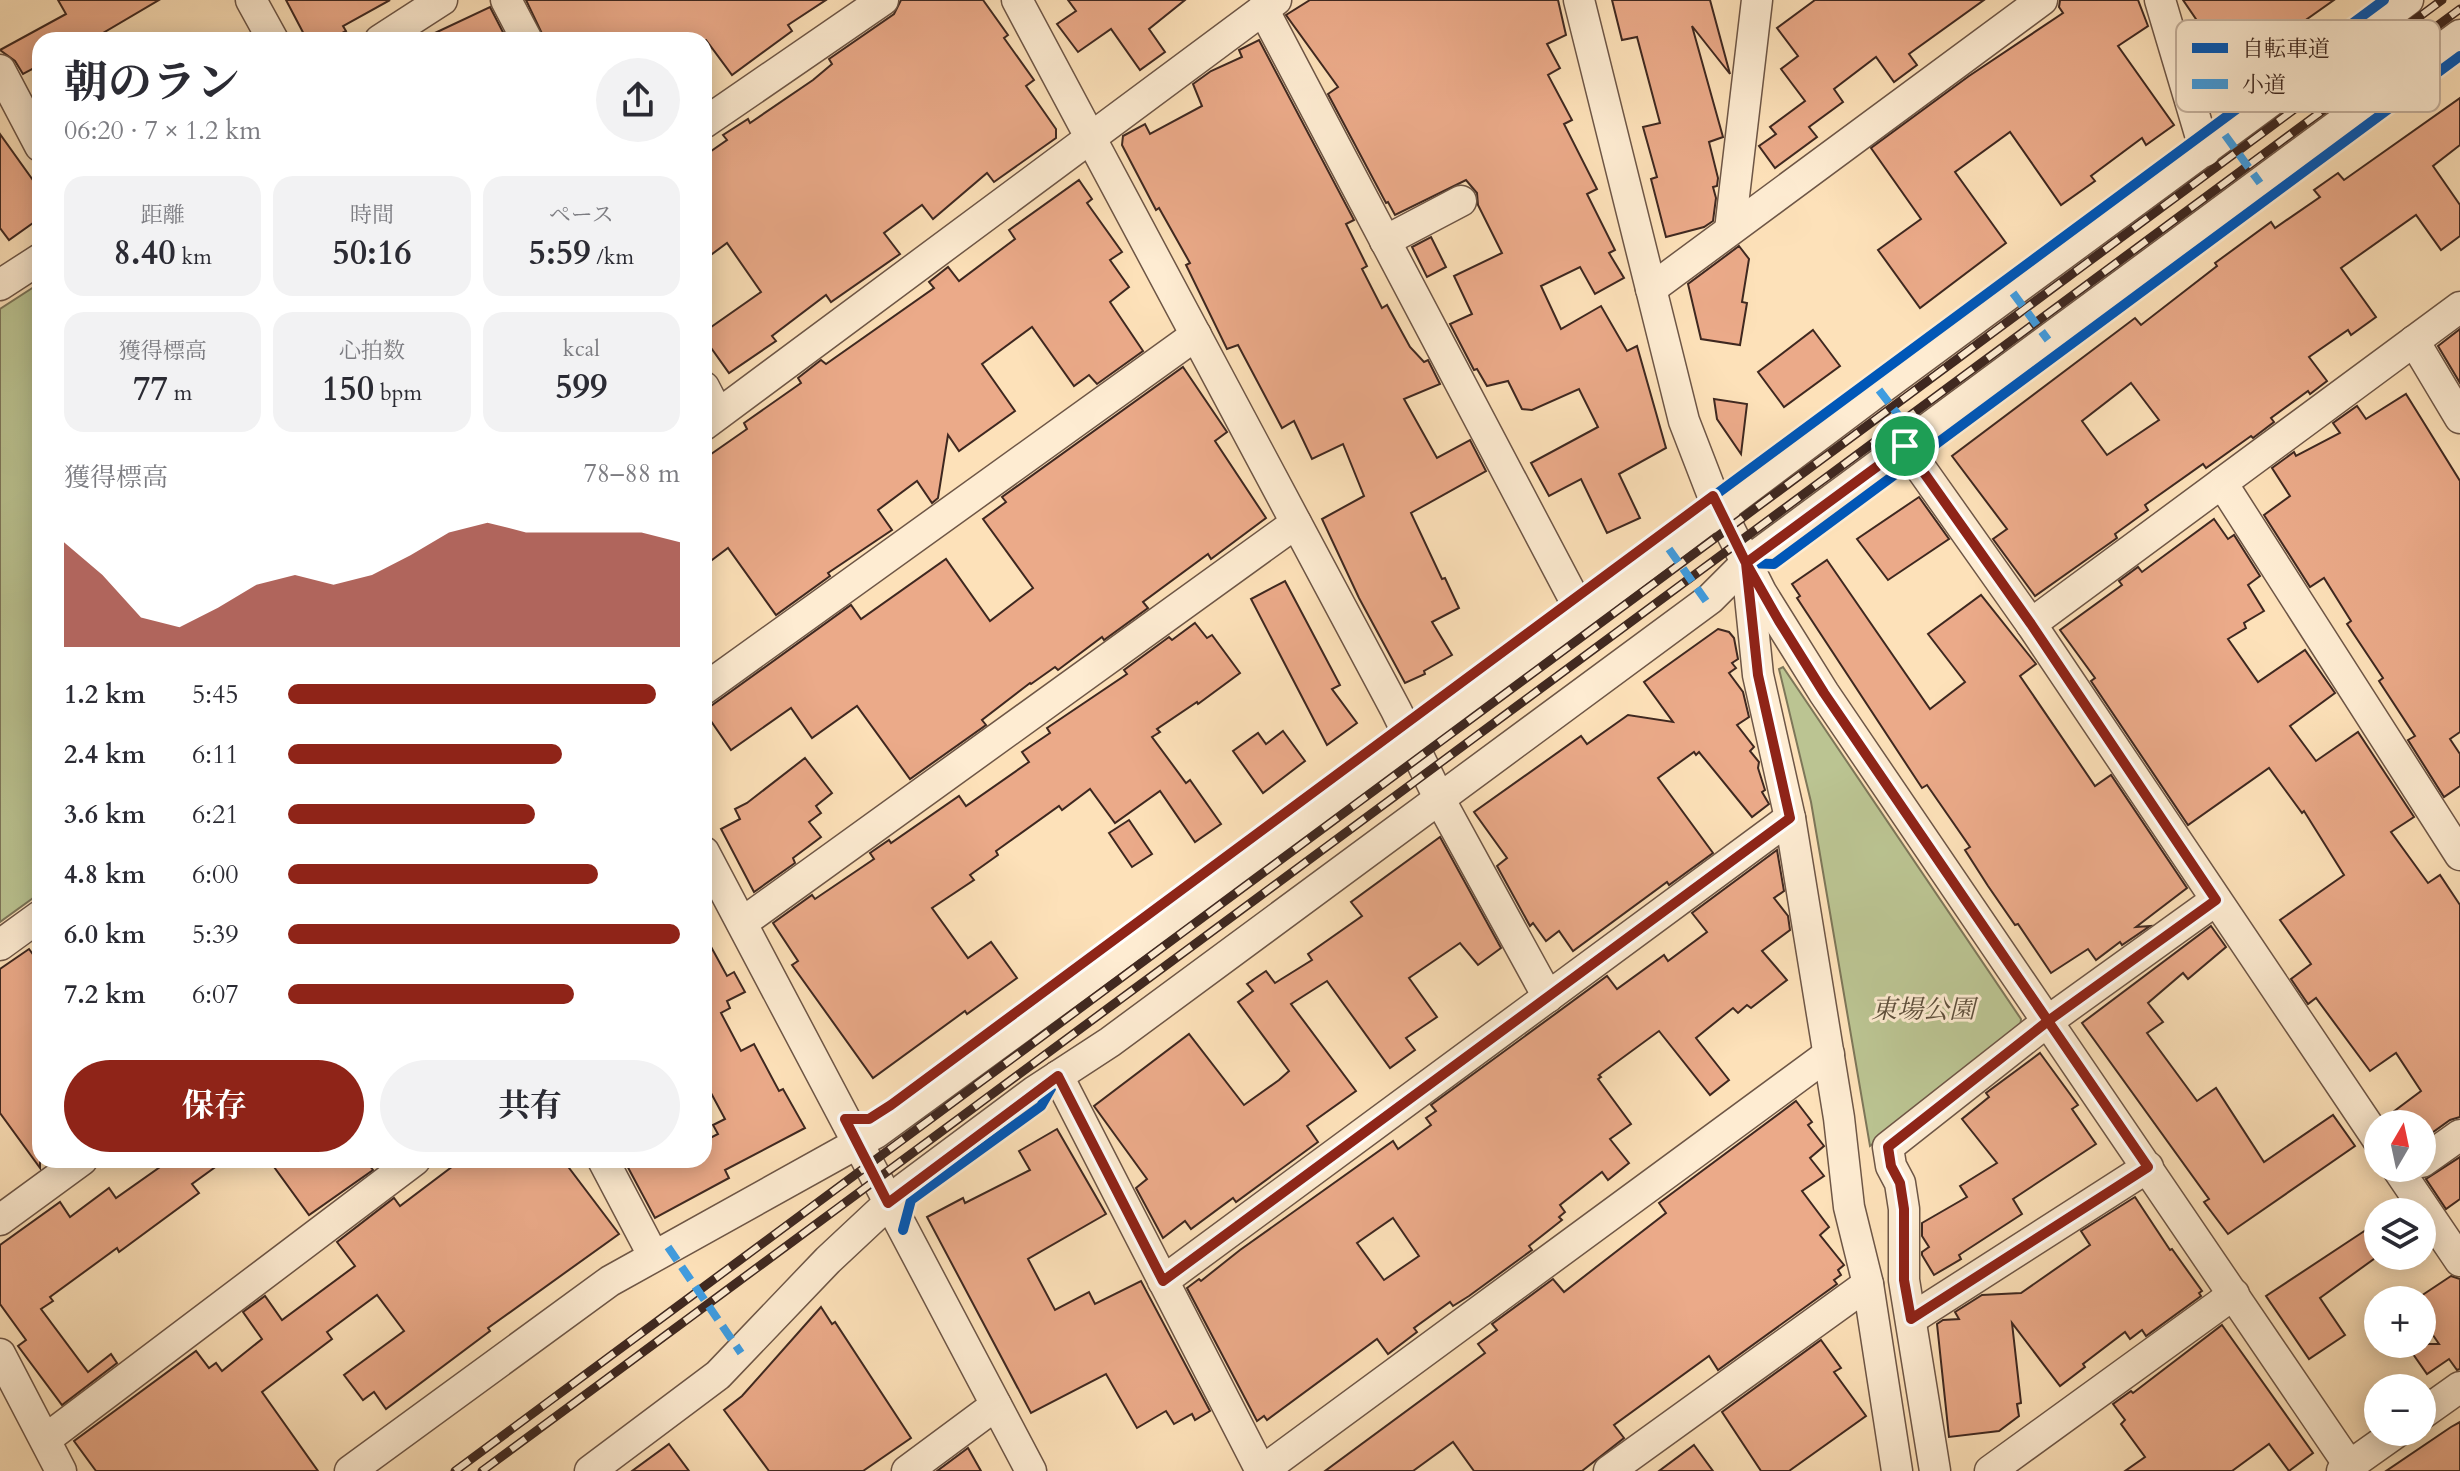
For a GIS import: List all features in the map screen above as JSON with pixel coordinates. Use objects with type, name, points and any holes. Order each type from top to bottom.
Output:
[{"type":"street","points":[[251,0],[269,32]]},
{"type":"street","points":[[392,32],[442,0]]},
{"type":"street","points":[[506,0],[523,32]]},
{"type":"street","points":[[712,118],[883,0]]},
{"type":"street","points":[[1017,0],[1440,800],[1548,997]]},
{"type":"street","points":[[1579,0],[1684,421],[1720,510],[1746,563],[1824,693],[2234,1294],[2348,1469],[2378,1446]]},
{"type":"street","points":[[1730,230],[1757,0]]},
{"type":"street","points":[[1651,289],[2042,0]]},
{"type":"street","points":[[2160,0],[2176,54]]},
{"type":"street","points":[[2381,20],[2408,0]]},
{"type":"street","points":[[712,419],[1270,5],[1385,241],[1582,614]]},
{"type":"street","points":[[2440,50],[2460,35]]},
{"type":"street","points":[[0,70],[32,131]]},
{"type":"street","points":[[2193,112],[2205,151]]},
{"type":"street","points":[[350,1471],[610,1281],[858,1144],[1411,742],[2257,112]]},
{"type":"street","points":[[590,1471],[718,1375],[888,1203],[1440,800],[1710,599],[1746,563],[2356,112]]},
{"type":"street","points":[[1385,241],[1461,201]]},
{"type":"street","points":[[0,285],[32,264]]},
{"type":"street","points":[[2031,624],[2460,307]]},
{"type":"street","points":[[712,683],[1196,335]]},
{"type":"street","points":[[2414,341],[2460,418]]},
{"type":"street","points":[[1905,446],[2031,624],[2364,1119]]},
{"type":"street","points":[[2222,483],[2460,855]]},
{"type":"street","points":[[742,923],[1296,523]]},
{"type":"street","points":[[1746,563],[1758,675],[1790,818],[1839,1118],[1849,1207],[1868,1284],[1897,1471]]},
{"type":"street","points":[[1163,1281],[1790,818]]},
{"type":"street","points":[[712,867],[1031,1471]]},
{"type":"street","points":[[1935,1471],[1904,1280],[1904,1209],[1900,1183],[1891,1166],[1888,1147],[2048,1021],[2216,900]]},
{"type":"street","points":[[0,945],[32,922]]},
{"type":"street","points":[[1058,1076],[1262,1471],[1829,1054]]},
{"type":"street","points":[[2436,1151],[2460,1135]]},
{"type":"street","points":[[1911,1319],[2148,1167]]},
{"type":"street","points":[[0,1220],[71,1168]]},
{"type":"street","points":[[46,1439],[404,1168]]},
{"type":"street","points":[[607,1168],[653,1255]]},
{"type":"street","points":[[2416,1182],[2460,1261]]},
{"type":"street","points":[[1609,1471],[1868,1284]]},
{"type":"street","points":[[1990,1471],[2234,1294]]},
{"type":"street","points":[[0,1354],[61,1471]]},
{"type":"street","points":[[2436,1404],[2460,1387]]},
{"type":"street","points":[[907,1471],[996,1405]]},
{"type":"green space","points":[[32,288],[32,899],[0,922],[0,309]]},
{"type":"green space","name":"東場公園","points":[[1783,667],[2021,1019],[2020,1029],[1870,1146],[1811,802],[1779,669]]},
{"type":"building","points":[[58,0],[159,0],[105,32],[33,32],[66,14]]},
{"type":"building","points":[[286,0],[390,0],[343,26],[344,32],[303,32]]},
{"type":"building","points":[[526,0],[826,0],[788,25],[792,31],[732,75],[712,48],[712,32],[541,32]]},
{"type":"building","points":[[901,0],[983,0],[1008,35],[1004,38],[1034,80],[1026,86],[1056,129],[1056,138],[994,182],[987,173],[933,219],[922,205],[884,233],[900,254],[831,302],[826,295],[772,336],[776,341],[729,373],[712,349],[712,326],[761,292],[727,243],[712,254],[712,150],[727,140],[723,135],[748,119],[750,123],[813,80],[832,64],[829,59],[894,14]]},
{"type":"building","points":[[1068,0],[1185,0],[1149,29],[1165,52],[1140,70],[1111,29],[1078,52],[1057,24],[1076,11]]},
{"type":"building","points":[[1310,0],[1558,0],[1566,35],[1547,44],[1560,68],[1548,75],[1572,120],[1564,124],[1597,189],[1587,194],[1615,250],[1609,253],[1624,278],[1595,294],[1580,267],[1541,286],[1561,329],[1601,306],[1627,351],[1637,346],[1666,448],[1619,474],[1640,518],[1607,533],[1581,479],[1549,496],[1531,463],[1598,427],[1579,389],[1532,410],[1522,409],[1508,381],[1487,386],[1477,369],[1474,370],[1450,324],[1472,314],[1454,276],[1502,253],[1478,205],[1477,193],[1466,180],[1395,215],[1328,94],[1338,87],[1286,15]]},
{"type":"building","points":[[1612,0],[1710,0],[1730,74],[1692,26],[1723,137],[1709,142],[1718,178],[1717,186],[1713,187],[1716,198],[1713,221],[1704,227],[1666,237],[1651,179],[1657,177],[1643,127],[1660,123],[1637,37],[1622,40]]},
{"type":"building","points":[[1815,0],[1984,0],[1909,54],[1917,65],[1894,82],[1876,57],[1834,89],[1843,102],[1809,127],[1817,137],[1775,168],[1759,146],[1776,134],[1770,127],[1805,101],[1781,69],[1798,56],[1777,28]]},
{"type":"building","points":[[2060,0],[2138,0],[2148,26],[2118,46],[2174,125],[2146,145],[2142,138],[2091,176],[2095,181],[2061,205],[2010,132],[1955,172],[2006,243],[1920,308],[1878,250],[1921,219],[1871,148],[1969,76],[2063,13],[2059,7]]},
{"type":"building","points":[[2183,0],[2334,0],[2306,20],[2197,20]]},
{"type":"building","points":[[490,7],[503,32],[437,32]]},
{"type":"building","points":[[32,33],[32,69],[23,74],[15,61],[0,50]]},
{"type":"building","points":[[1259,40],[1354,220],[1346,224],[1367,266],[1362,269],[1382,308],[1387,305],[1410,347],[1424,362],[1428,360],[1440,384],[1404,399],[1437,458],[1470,440],[1486,471],[1411,513],[1459,608],[1432,622],[1452,655],[1424,671],[1425,674],[1405,683],[1359,598],[1322,519],[1364,496],[1343,444],[1312,459],[1294,421],[1282,428],[1238,345],[1227,349],[1186,265],[1190,263],[1159,208],[1156,210],[1122,145],[1123,136],[1145,124],[1150,134],[1202,106],[1193,84],[1211,71],[1242,57],[1239,50]]},
{"type":"building","points":[[2460,98],[2460,145],[2433,166],[2460,205],[2460,236],[2441,250],[2416,215],[2341,268],[2376,317],[2351,335],[2348,330],[2309,357],[2327,381],[2271,418],[2274,422],[2253,438],[2251,436],[2206,468],[2203,464],[2145,505],[2148,510],[2115,534],[2117,538],[2035,596],[1993,539],[2007,529],[1952,456],[2135,318],[2141,325],[2217,266],[2215,263],[2271,222],[2275,228],[2320,197],[2314,190],[2338,173],[2344,180]],"holes":[[[2131,383],[2159,420],[2107,455],[2082,421]]]},
{"type":"building","points":[[0,134],[32,179],[32,224],[9,240],[0,228]]},
{"type":"building","points":[[1079,180],[1092,199],[1087,203],[1122,252],[1110,260],[1129,287],[1110,302],[1143,351],[1097,384],[1089,375],[1074,386],[1032,327],[982,364],[1015,411],[959,451],[948,435],[938,498],[932,503],[917,481],[878,510],[892,530],[828,573],[830,576],[776,615],[728,548],[712,560],[712,453],[747,429],[744,423],[801,383],[798,378],[821,360],[826,364],[934,288],[929,282],[948,267],[959,281],[1015,239],[1009,230]]},
{"type":"building","points":[[1431,237],[1446,267],[1427,277],[1412,247]]},
{"type":"building","points":[[1739,246],[1749,259],[1742,302],[1747,303],[1740,345],[1701,339],[1688,284]]},
{"type":"building","points":[[2460,329],[2460,383],[2438,346]]},
{"type":"building","points":[[1813,330],[1840,366],[1784,407],[1758,372]]},
{"type":"building","points":[[1183,367],[1227,432],[1215,441],[1266,518],[1211,559],[1208,554],[1143,602],[1148,608],[1104,640],[1102,637],[1058,670],[1055,667],[1030,683],[982,720],[986,725],[910,779],[857,706],[812,738],[791,708],[731,750],[712,723],[712,705],[851,605],[861,619],[946,559],[990,621],[1033,588],[983,519],[1006,502],[1002,497]]},
{"type":"building","points":[[2406,394],[2460,481],[2460,732],[2450,739],[2460,754],[2460,786],[2444,797],[2408,740],[2415,736],[2379,681],[2383,678],[2347,624],[2351,621],[2324,578],[2310,587],[2264,515],[2290,496],[2272,468],[2294,452],[2296,456],[2340,433],[2333,423],[2357,406],[2366,419]]},
{"type":"building","points":[[1714,399],[1747,404],[1741,454],[1717,419]]},
{"type":"building","points":[[1919,497],[1949,539],[1888,580],[1857,539]]},
{"type":"building","points":[[2214,519],[2228,539],[2234,535],[2260,576],[2248,585],[2264,611],[2244,623],[2246,628],[2228,639],[2258,682],[2305,650],[2335,693],[2290,726],[2316,761],[2358,732],[2414,817],[2391,832],[2428,883],[2440,875],[2460,905],[2460,1117],[2436,1130],[2436,1110],[2396,1110],[2421,1091],[2396,1053],[2370,1071],[2316,998],[2308,1004],[2291,979],[2311,964],[2280,920],[2344,875],[2304,811],[2302,813],[2269,768],[2188,825],[2091,681],[2095,678],[2060,630],[2122,585],[2119,581],[2138,567],[2142,572]]},
{"type":"building","points":[[1827,560],[1930,709],[1965,682],[1928,634],[1981,595],[2036,664],[2020,676],[2095,786],[2111,775],[2187,888],[2136,927],[2150,926],[2122,945],[2120,942],[2096,960],[2088,949],[2051,973],[1988,886],[1965,850],[1970,847],[1927,785],[1922,788],[1797,598],[1800,596],[1792,584]]},
{"type":"building","points":[[1285,581],[1340,685],[1332,689],[1357,723],[1327,745],[1251,599]]},
{"type":"building","points":[[1195,623],[1207,638],[1212,635],[1240,673],[1157,729],[1160,732],[1152,737],[1186,783],[1190,780],[1221,824],[1195,842],[1160,791],[1115,823],[1090,789],[1062,810],[1059,806],[996,851],[998,855],[970,875],[974,880],[932,908],[968,958],[991,942],[1017,978],[967,1014],[965,1011],[873,1078],[792,965],[798,961],[773,923],[812,895],[815,899],[874,859],[870,853],[889,840],[891,843],[959,796],[966,806],[1029,762],[1022,752],[1050,733],[1047,728],[1127,674],[1124,670],[1169,637],[1172,640]]},
{"type":"building","points":[[1718,629],[1729,632],[1734,638],[1738,659],[1732,663],[1736,668],[1729,673],[1743,692],[1749,717],[1737,725],[1754,747],[1750,751],[1759,762],[1765,790],[1762,792],[1769,804],[1752,817],[1699,752],[1696,755],[1694,752],[1658,778],[1713,853],[1669,885],[1667,882],[1573,951],[1559,931],[1546,941],[1533,923],[1530,926],[1497,866],[1507,858],[1474,812],[1581,736],[1587,744],[1628,715],[1673,722],[1644,682]]},
{"type":"building","points":[[1283,731],[1305,761],[1263,793],[1233,751],[1258,733],[1266,744]]},
{"type":"building","points":[[805,758],[832,793],[816,806],[821,813],[809,822],[821,837],[793,858],[795,863],[754,892],[721,829],[740,819],[735,809]]},
{"type":"building","points":[[1129,820],[1152,854],[1132,867],[1109,833]]},
{"type":"building","points":[[1440,837],[1501,948],[1478,965],[1460,943],[1409,978],[1437,1017],[1406,1038],[1415,1050],[1390,1068],[1327,981],[1291,1004],[1356,1091],[1307,1126],[1318,1142],[1236,1202],[1233,1198],[1191,1229],[1185,1221],[1163,1238],[1136,1188],[1147,1179],[1094,1106],[1189,1034],[1244,1105],[1279,1080],[1289,1071],[1238,1002],[1253,991],[1247,984],[1266,971],[1275,983],[1312,960],[1308,954],[1362,916],[1351,902]]},
{"type":"building","points":[[1777,850],[1784,891],[1774,898],[1788,916],[1790,930],[1762,951],[1787,980],[1751,1008],[1747,1005],[1738,1013],[1733,1008],[1696,1038],[1729,1080],[1710,1095],[1659,1031],[1599,1075],[1601,1077],[1598,1079],[1631,1124],[1610,1139],[1629,1163],[1608,1180],[1602,1172],[1560,1205],[1565,1212],[1559,1217],[1562,1220],[1529,1246],[1532,1250],[1469,1296],[1453,1306],[1450,1302],[1414,1328],[1417,1332],[1388,1354],[1377,1339],[1267,1420],[1264,1416],[1257,1421],[1187,1288],[1199,1279],[1201,1281],[1393,1141],[1398,1149],[1431,1125],[1426,1118],[1436,1111],[1431,1105],[1607,976],[1617,989],[1664,955],[1668,961],[1707,932],[1692,913]],"holes":[[[1393,1218],[1419,1256],[1384,1280],[1357,1243]]]},
{"type":"building","points":[[2211,926],[2226,947],[2188,979],[2183,973],[2148,1003],[2163,1022],[2147,1033],[2197,1101],[2216,1088],[2264,1162],[2333,1115],[2355,1146],[2228,1234],[2204,1202],[2209,1199],[2082,1023]]},
{"type":"building","points":[[29,949],[32,953],[32,1157],[0,1113],[0,969]]},
{"type":"building","points":[[712,949],[727,976],[734,972],[745,992],[727,1001],[730,1008],[721,1013],[741,1051],[754,1044],[779,1091],[783,1089],[805,1128],[725,1170],[729,1178],[655,1218],[628,1168],[712,1168],[712,1137],[718,1134],[713,1125],[725,1119],[712,1095]]},
{"type":"building","points":[[2040,1053],[2078,1105],[2072,1109],[2096,1144],[2013,1199],[2022,1214],[1934,1275],[1922,1255],[1929,1247],[1922,1236],[1922,1223],[1967,1197],[1960,1186],[1997,1163],[1962,1119],[1989,1097],[1986,1093]]},
{"type":"building","points":[[1796,1101],[1812,1122],[1808,1125],[1824,1146],[1810,1158],[1824,1176],[1802,1191],[1829,1227],[1820,1235],[1844,1265],[1838,1270],[1841,1275],[1834,1280],[1837,1284],[1718,1370],[1709,1356],[1614,1425],[1624,1438],[1582,1471],[1474,1471],[1453,1442],[1413,1471],[1325,1471],[1485,1353],[1478,1344],[1497,1330],[1492,1324],[1553,1279],[1564,1292],[1666,1213],[1659,1203]]},
{"type":"building","points":[[1057,1129],[1106,1214],[1028,1259],[1055,1310],[1089,1292],[1095,1304],[1141,1281],[1210,1411],[1195,1420],[1192,1414],[1174,1424],[1166,1411],[1137,1428],[1106,1374],[1031,1413],[927,1217],[963,1198],[965,1203],[1030,1170],[1019,1151]]},
{"type":"building","points":[[2460,1157],[2460,1199],[2446,1209],[2428,1182],[2436,1182],[2436,1173]]},
{"type":"building","points":[[159,1168],[214,1168],[192,1184],[199,1193],[119,1252],[117,1248],[50,1297],[53,1301],[41,1309],[88,1372],[111,1354],[117,1363],[62,1405],[18,1346],[26,1340],[0,1304],[0,1245],[60,1202],[70,1217],[109,1188],[116,1198]]},
{"type":"building","points":[[275,1168],[373,1170],[309,1215]]},
{"type":"building","points":[[450,1168],[569,1168],[619,1234],[488,1328],[490,1331],[386,1409],[374,1392],[363,1400],[344,1375],[404,1331],[377,1295],[327,1332],[332,1339],[262,1392],[318,1471],[96,1471],[74,1441],[196,1351],[209,1368],[216,1363],[222,1371],[262,1339],[243,1312],[265,1296],[282,1320],[355,1266],[337,1242],[394,1198],[400,1206]]},
{"type":"building","points":[[2135,1197],[2202,1291],[2199,1293],[2201,1296],[2146,1336],[2142,1330],[2130,1339],[2125,1332],[2060,1386],[2012,1323],[2021,1403],[2017,1404],[2019,1416],[1999,1431],[1949,1437],[1937,1324],[1943,1320],[1959,1319],[1955,1312],[1982,1295],[2021,1293],[2090,1245],[2081,1231]]},
{"type":"building","points":[[2364,1231],[2364,1266],[2320,1298],[2345,1335],[2309,1359],[2266,1296]]},
{"type":"building","points":[[2451,1276],[2460,1279],[2460,1369],[2457,1370],[2449,1359],[2427,1374],[2416,1358],[2436,1358],[2436,1344],[2439,1344],[2436,1340],[2436,1286]]},
{"type":"building","points":[[821,1307],[832,1324],[835,1322],[911,1438],[863,1471],[769,1471],[724,1410],[742,1396]]},
{"type":"building","points":[[2222,1325],[2313,1453],[2289,1471],[2269,1444],[2232,1471],[2125,1471],[2145,1457],[2121,1424],[2125,1420],[2113,1404],[2131,1391],[2133,1393]]},
{"type":"building","points":[[1821,1340],[1841,1368],[1834,1372],[1866,1416],[1789,1471],[1761,1471],[1722,1412]]},
{"type":"building","points":[[2460,1422],[2460,1471],[2386,1471],[2423,1446],[2436,1446],[2436,1437]]},
{"type":"building","points":[[669,1444],[689,1471],[632,1471]]},
{"type":"building","points":[[1694,1445],[1713,1471],[1659,1471]]},
{"type":"building","points":[[968,1448],[981,1471],[937,1471]]},
{"type":"railway","points":[[2415,20],[2442,0]]},
{"type":"railway","points":[[2440,24],[2460,9]]},
{"type":"railway","points":[[455,1471],[2291,112]]},
{"type":"railway","points":[[482,1471],[2321,112]]},
{"type":"marked path","points":[[2225,135],[2260,183]]},
{"type":"marked path","points":[[2013,293],[2048,340]]},
{"type":"marked path","points":[[1879,390],[1916,438]]},
{"type":"marked path","points":[[1669,549],[1706,601]]},
{"type":"marked path","points":[[668,1247],[741,1353]]},
{"type":"cycle path","points":[[2357,20],[2384,0]]},
{"type":"cycle path","points":[[2440,71],[2460,56]]},
{"type":"cycle path","points":[[845,1119],[869,1119],[891,1105],[2233,112]]},
{"type":"cycle path","points":[[1746,563],[1774,564],[2384,112]]},
{"type":"cycle path","points":[[903,1230],[911,1200],[1041,1106],[1058,1076]]},
{"type":"route","points":[[1905,446],[1746,563],[1713,496],[891,1105],[869,1119],[845,1119],[888,1203],[1058,1076],[1163,1281],[1790,818],[1758,675],[1746,563],[1824,693],[2048,1021],[1888,1147],[1891,1166],[1900,1183],[1904,1209],[1904,1280],[1911,1319],[2148,1167],[2048,1021],[2216,900],[2031,624],[1905,446]]}]
